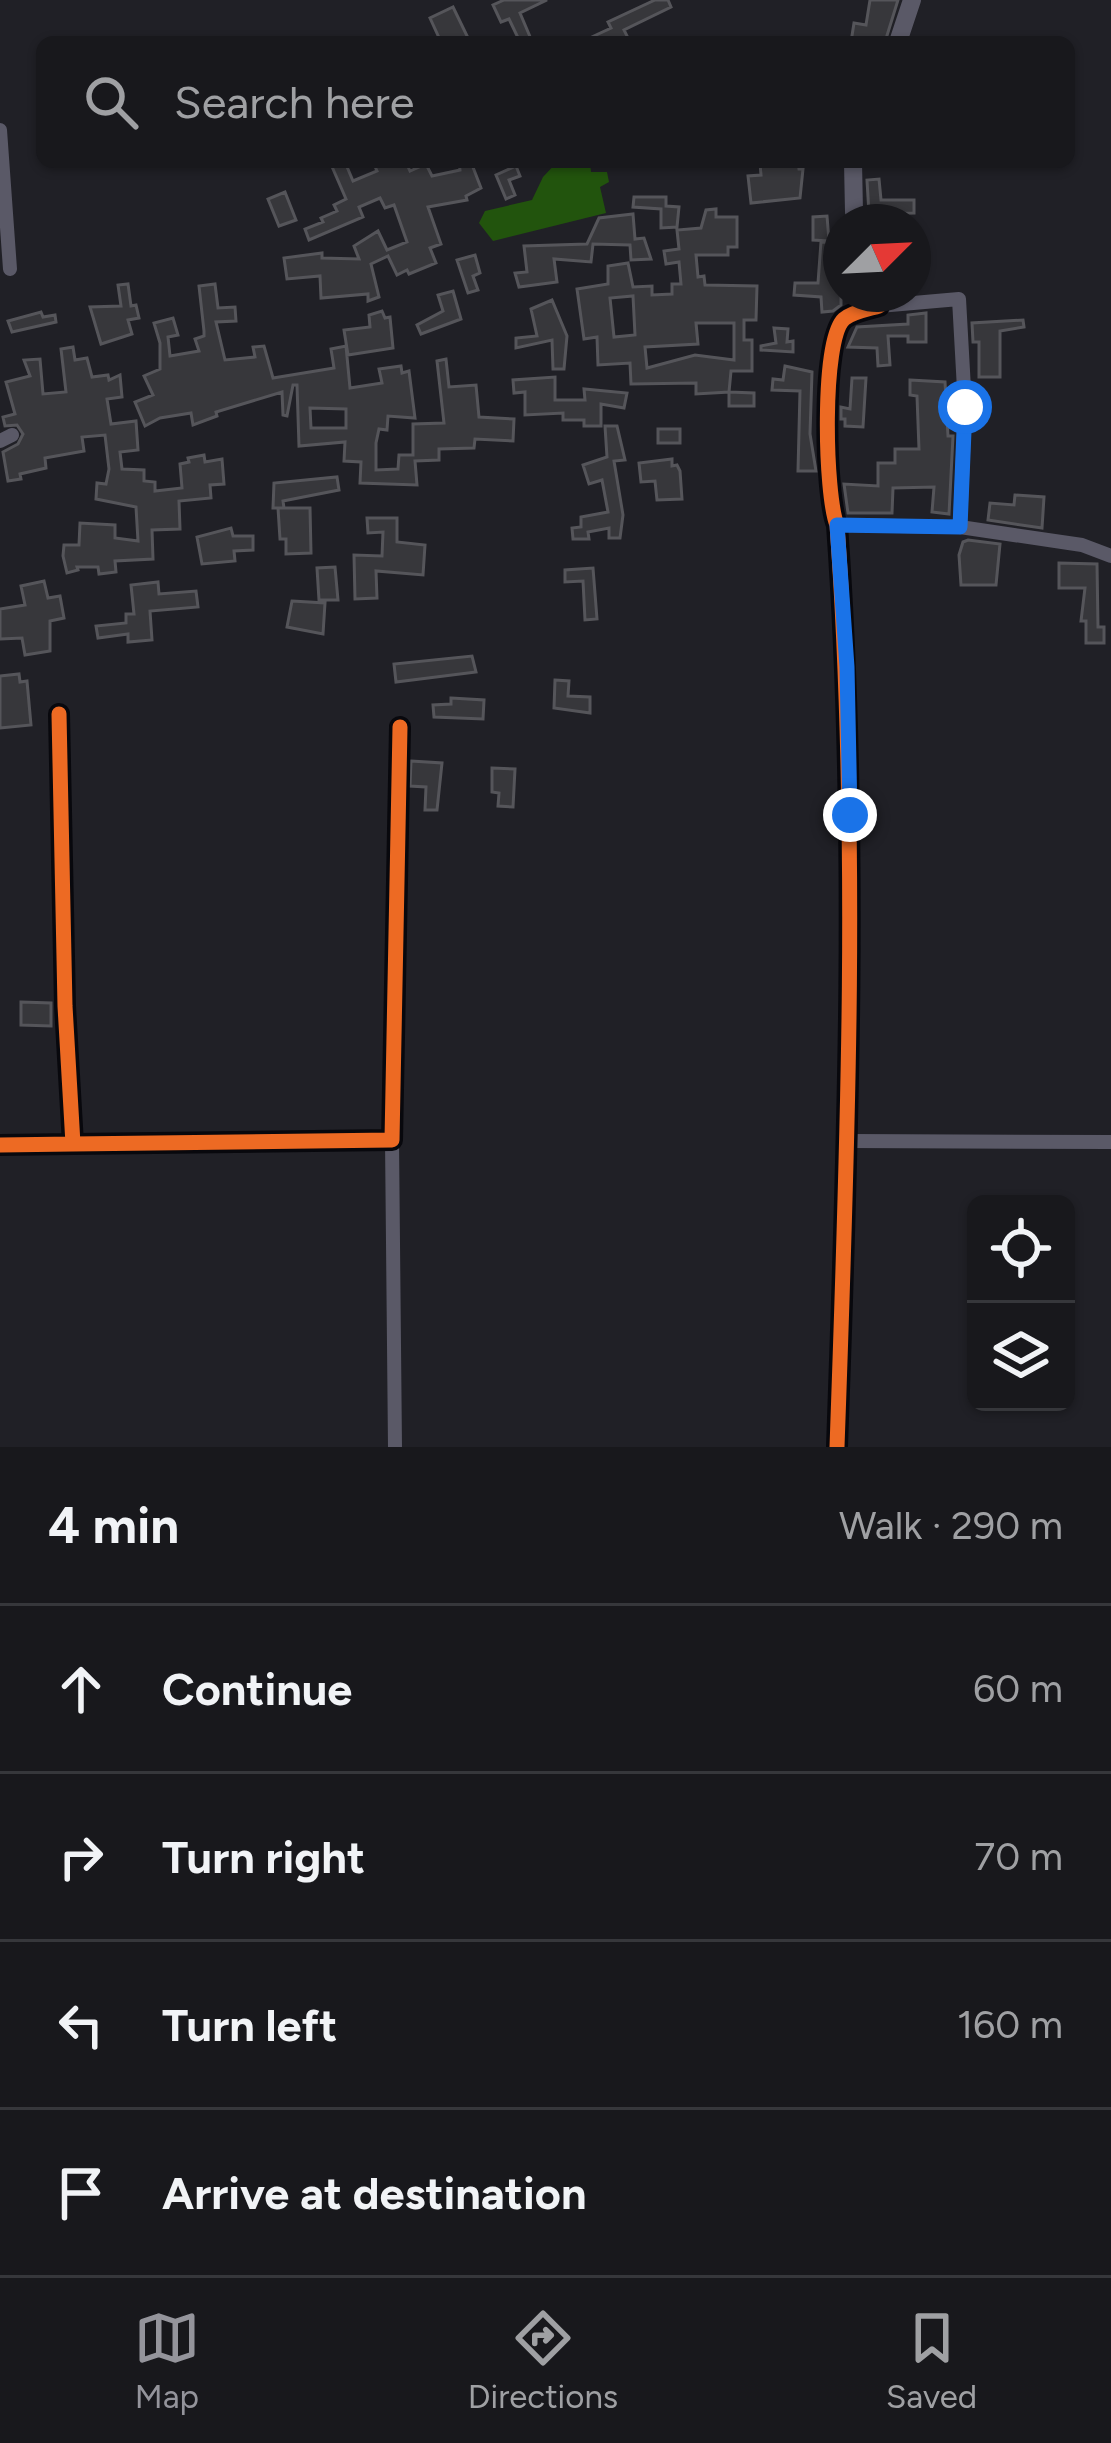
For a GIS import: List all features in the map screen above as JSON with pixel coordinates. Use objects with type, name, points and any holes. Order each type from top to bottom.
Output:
[{"type":"street","points":[[900,36],[912,0]]},
{"type":"street","points":[[0,130],[10,269]]},
{"type":"street","points":[[854,168],[854,204]]},
{"type":"street","points":[[931,299],[959,299],[965,407],[960,527]]},
{"type":"street","points":[[837,1447],[848,1141],[848,730],[827,422],[835,340],[844,319],[858,312]]},
{"type":"street","points":[[837,525],[960,527],[1082,545],[1111,556]]},
{"type":"street","points":[[59,714],[73,1144]]},
{"type":"street","points":[[395,1447],[392,1140],[400,727]]},
{"type":"street","points":[[0,1145],[392,1140]]},
{"type":"street","points":[[848,1141],[1111,1142]]},
{"type":"shaded area","points":[[551,168],[607,172],[609,182],[600,187],[606,213],[493,241],[479,223],[485,211],[532,200]]},
{"type":"building","points":[[504,0],[547,0],[520,13],[530,36],[517,36],[509,19],[501,22],[493,5]]},
{"type":"building","points":[[655,0],[668,0],[671,7],[624,30],[627,36],[594,36],[611,28],[608,22]]},
{"type":"building","points":[[870,0],[898,0],[887,36],[852,36],[854,23],[866,25]]},
{"type":"building","points":[[453,7],[467,36],[438,36],[430,18]]},
{"type":"building","points":[[333,168],[348,168],[353,181],[376,168],[428,168],[432,176],[473,168],[481,188],[466,196],[467,200],[428,207],[441,244],[430,248],[436,263],[397,275],[388,256],[371,264],[379,297],[368,301],[368,294],[321,298],[320,276],[287,279],[284,258],[322,253],[322,258],[359,259],[354,246],[378,231],[387,250],[407,242],[394,205],[385,208],[380,198],[359,207],[363,217],[309,240],[305,229],[323,222],[321,218],[337,211],[334,205],[346,199]]},
{"type":"building","points":[[517,168],[520,176],[509,180],[515,195],[506,199],[496,175]]},
{"type":"building","points":[[760,168],[803,169],[800,198],[751,203],[748,176],[761,175]]},
{"type":"building","points":[[879,179],[881,200],[914,200],[914,204],[868,204],[867,180]]},
{"type":"building","points":[[285,192],[296,220],[279,226],[268,199]]},
{"type":"building","points":[[634,197],[666,197],[666,206],[679,207],[677,227],[661,228],[661,209],[633,207]]},
{"type":"building","points":[[716,209],[716,217],[737,217],[737,247],[728,247],[728,255],[696,255],[698,277],[704,276],[705,285],[757,286],[756,320],[744,320],[744,340],[752,340],[752,371],[731,371],[729,392],[696,394],[696,383],[631,384],[630,363],[598,365],[597,337],[584,339],[577,289],[608,284],[608,266],[628,263],[633,287],[652,286],[652,295],[672,294],[672,284],[681,284],[679,262],[666,264],[664,251],[679,249],[677,230],[701,228],[706,210]],"holes":[[[633,296],[635,335],[614,337],[610,298]],[[696,323],[734,323],[734,360],[695,355],[647,368],[645,347],[698,344]]]},
{"type":"building","points":[[633,214],[635,239],[644,238],[651,259],[631,260],[630,245],[593,244],[591,262],[554,259],[557,282],[519,287],[515,273],[527,272],[524,246],[587,244],[599,218]]},
{"type":"building","points":[[823,216],[823,241],[813,240],[813,217]]},
{"type":"building","points":[[823,242],[823,312],[821,297],[794,295],[795,283],[818,283]]},
{"type":"building","points":[[475,255],[480,273],[473,276],[478,290],[468,293],[457,260]]},
{"type":"building","points":[[128,284],[131,306],[136,305],[139,318],[128,320],[132,334],[101,344],[90,307],[121,306],[118,285]]},
{"type":"building","points":[[215,284],[218,308],[235,307],[236,321],[216,322],[225,360],[255,357],[253,347],[264,346],[273,378],[334,368],[331,349],[346,346],[350,388],[382,383],[379,369],[401,366],[402,373],[409,371],[415,418],[388,416],[387,430],[379,429],[376,470],[398,469],[399,455],[413,455],[413,424],[444,423],[437,361],[446,359],[449,387],[476,385],[479,417],[514,419],[513,441],[475,439],[474,448],[439,449],[439,460],[415,461],[417,485],[360,483],[361,462],[344,461],[345,442],[299,446],[297,385],[293,385],[287,416],[283,415],[282,392],[216,412],[217,416],[193,425],[191,413],[160,418],[145,426],[135,402],[153,395],[144,376],[160,369],[154,323],[173,318],[178,335],[168,337],[170,356],[199,351],[195,339],[204,336],[204,331],[199,286]],"holes":[[[310,408],[346,409],[346,428],[311,428]]]},
{"type":"building","points":[[453,291],[461,319],[421,334],[417,325],[443,311],[438,295]]},
{"type":"building","points":[[552,300],[567,336],[564,369],[553,369],[552,340],[516,348],[516,338],[537,336],[531,309]]},
{"type":"building","points":[[382,311],[385,318],[390,317],[393,348],[348,355],[344,330],[370,327],[369,315]]},
{"type":"building","points":[[41,312],[43,317],[55,315],[56,322],[12,332],[8,321]]},
{"type":"building","points":[[926,313],[926,342],[888,336],[890,365],[878,366],[877,348],[848,347],[857,327],[908,324],[908,315]]},
{"type":"building","points":[[1023,320],[1024,327],[1000,331],[1000,377],[979,377],[979,342],[973,342],[972,323]]},
{"type":"building","points":[[774,328],[788,329],[787,342],[793,341],[793,352],[761,350],[761,346],[776,343]]},
{"type":"building","points":[[73,347],[75,360],[87,358],[92,377],[108,375],[109,380],[120,375],[122,397],[107,399],[111,424],[136,421],[138,450],[120,452],[122,469],[144,470],[144,481],[155,482],[155,491],[182,488],[180,464],[189,462],[188,458],[222,459],[224,484],[210,485],[211,498],[179,501],[180,529],[152,530],[153,559],[115,561],[116,572],[99,574],[98,567],[77,567],[67,573],[63,556],[64,545],[79,545],[80,523],[115,525],[115,538],[138,541],[136,507],[96,499],[97,483],[106,484],[109,469],[105,435],[82,437],[84,451],[45,458],[46,468],[8,481],[3,452],[18,444],[23,434],[17,425],[5,426],[3,417],[15,414],[6,382],[30,376],[24,360],[40,359],[43,394],[66,392],[61,349]]},
{"type":"building","points":[[785,366],[812,372],[810,434],[816,471],[798,471],[800,391],[772,390],[773,379],[783,380]]},
{"type":"building","points":[[555,377],[555,400],[585,400],[584,389],[627,393],[624,408],[601,404],[601,426],[563,420],[563,413],[525,415],[525,392],[514,393],[513,380]]},
{"type":"building","points":[[852,378],[866,378],[863,427],[845,426],[841,419],[841,407],[850,409]]},
{"type":"building","points":[[910,380],[945,382],[948,436],[953,436],[949,514],[932,512],[934,487],[893,488],[892,513],[848,513],[844,484],[878,486],[878,463],[895,463],[895,449],[919,449],[917,396],[910,395]]},
{"type":"building","points":[[729,392],[754,393],[754,406],[729,406]]},
{"type":"building","points":[[605,426],[617,426],[625,460],[614,461],[623,515],[620,538],[609,538],[609,528],[588,532],[589,539],[573,539],[572,528],[581,527],[581,517],[608,512],[602,480],[589,484],[583,465],[607,457]]},
{"type":"building","points":[[658,429],[680,429],[680,443],[658,443]]},
{"type":"building","points":[[672,459],[672,466],[680,471],[682,499],[657,500],[655,481],[641,482],[639,463]]},
{"type":"building","points":[[337,477],[339,490],[283,501],[284,508],[273,508],[274,483]]},
{"type":"building","points":[[1015,495],[1044,497],[1042,528],[988,520],[990,503],[1014,505]]},
{"type":"building","points":[[278,508],[310,508],[311,553],[286,554]]},
{"type":"building","points":[[367,518],[397,518],[397,542],[425,545],[423,575],[376,571],[377,598],[355,599],[354,555],[382,556],[383,532],[368,533]]},
{"type":"building","points":[[231,528],[233,536],[253,536],[253,550],[234,551],[235,561],[202,564],[197,537]]},
{"type":"building","points":[[968,540],[1000,544],[996,585],[961,585],[959,555]]},
{"type":"building","points":[[1059,563],[1097,564],[1098,627],[1104,627],[1104,643],[1086,643],[1086,621],[1081,621],[1085,588],[1059,588]]},
{"type":"building","points":[[335,567],[338,600],[319,600],[317,568]]},
{"type":"building","points":[[593,568],[597,619],[585,620],[583,581],[565,582],[565,570]]},
{"type":"building","points":[[44,581],[48,598],[60,596],[64,618],[50,621],[50,651],[25,655],[22,638],[0,639],[0,609],[25,605],[21,586]]},
{"type":"building","points":[[158,582],[159,594],[196,591],[198,607],[150,611],[152,640],[128,642],[128,634],[98,638],[96,626],[126,623],[126,614],[134,614],[131,585]]},
{"type":"building","points":[[292,601],[325,603],[323,634],[287,627]]},
{"type":"building","points":[[472,656],[476,672],[396,682],[394,664]]},
{"type":"building","points":[[19,674],[20,682],[27,681],[31,725],[0,728],[0,676]]},
{"type":"building","points":[[555,680],[569,681],[568,696],[590,697],[590,713],[554,708]]},
{"type":"building","points":[[451,698],[484,700],[483,719],[434,717],[433,705],[451,704]]},
{"type":"building","points":[[411,761],[442,763],[437,810],[425,810],[426,787],[410,786]]},
{"type":"building","points":[[492,768],[515,769],[513,807],[498,806],[499,793],[492,792]]},
{"type":"building","points":[[21,1002],[51,1003],[51,1026],[21,1025]]},
{"type":"cycle path","points":[[837,1447],[850,871],[844,640],[828,453],[829,386],[837,333],[844,319],[859,312]]},
{"type":"cycle path","points":[[0,1145],[73,1144],[59,714]]},
{"type":"cycle path","points":[[73,1144],[392,1140],[400,727]]},
{"type":"route","points":[[850,815],[847,667],[837,525],[960,527],[965,407]]}]
